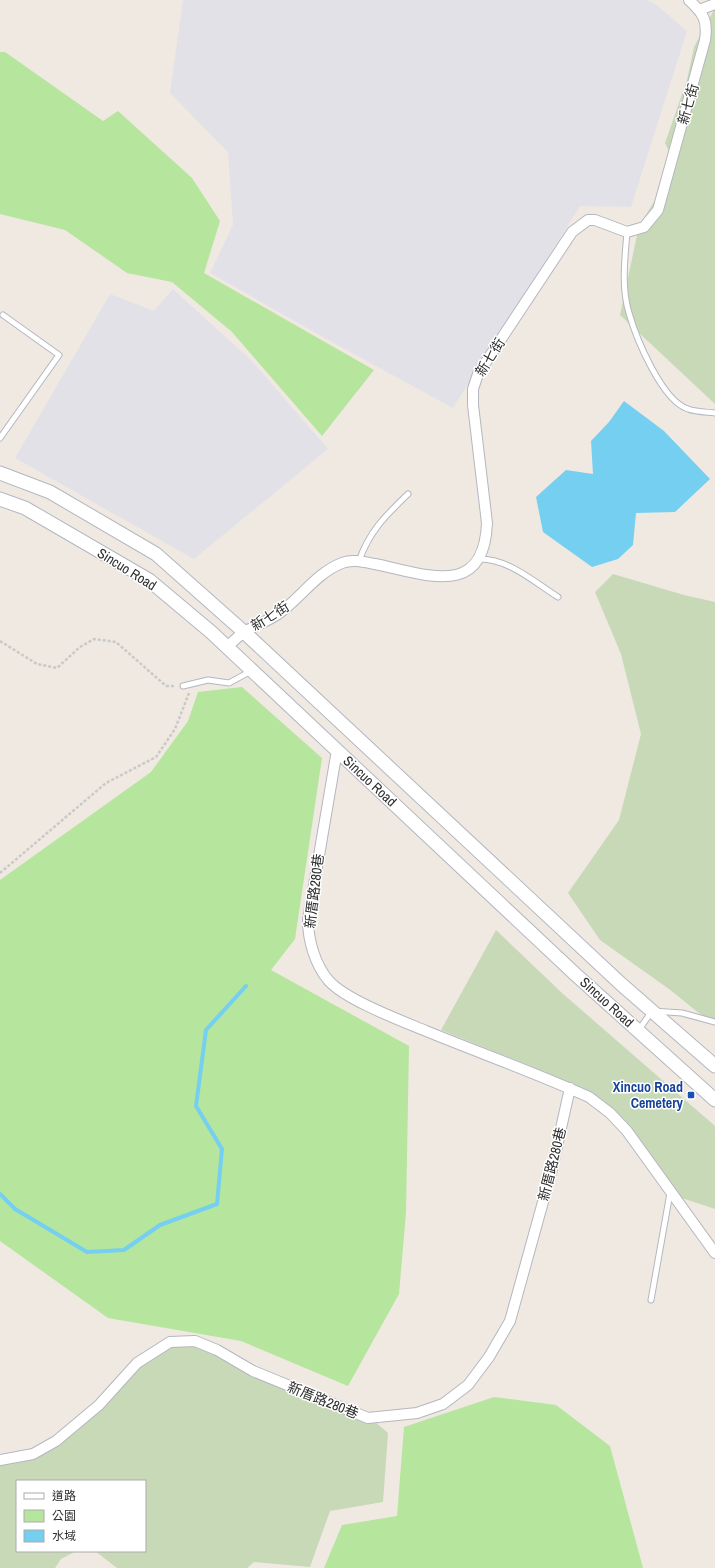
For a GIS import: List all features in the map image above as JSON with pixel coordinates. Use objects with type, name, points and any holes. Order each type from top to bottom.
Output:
[{"type":"street","name":"新七街","points":[[227,647],[244,632],[278,614],[331,568],[343,562],[359,561],[444,578],[459,575],[472,566],[477,559],[486,540],[487,523],[473,405],[473,389],[478,374],[572,232],[588,220],[595,220],[626,232],[644,227],[658,210],[705,40],[707,25],[699,10],[689,0]]},
{"type":"street","points":[[699,10],[715,4]]},
{"type":"street","name":"Sincuo Road","points":[[0,473],[50,492],[156,554],[244,632],[652,1011],[715,1066]]},
{"type":"street","name":"Sincuo Road","points":[[0,499],[25,508],[149,580],[227,647],[638,1031],[715,1100]]},
{"type":"street","points":[[303,718],[320,703]]},
{"type":"street","name":"新厝路280巷","points":[[337,750],[308,920],[310,941],[326,976],[341,992],[389,1016],[570,1088],[589,1097],[610,1112],[627,1131],[715,1253]]},
{"type":"street","name":"新厝路280巷","points":[[0,1460],[33,1454],[56,1441],[99,1405],[137,1363],[170,1342],[195,1341],[217,1350],[253,1371],[368,1418],[417,1414],[443,1404],[468,1385],[489,1357],[510,1321],[551,1173],[570,1088]]},
{"type":"lane","points":[[626,232],[624,275],[628,313],[652,370],[673,400],[687,409],[715,412]]},
{"type":"lane","points":[[0,438],[59,355],[3,315]]},
{"type":"lane","points":[[359,561],[370,534],[408,494]]},
{"type":"lane","points":[[477,559],[490,558],[507,565],[558,598]]},
{"type":"lane","points":[[183,686],[208,680],[229,683],[252,670]]},
{"type":"lane","points":[[638,1031],[652,1011],[682,1012],[715,1022]]},
{"type":"lane","points":[[651,1300],[670,1191]]},
{"type":"path","points":[[0,641],[37,664],[57,668],[80,647],[94,639],[116,642],[166,686],[183,686]]},
{"type":"path","points":[[0,873],[106,783],[156,757],[175,729],[193,684]]},
{"type":"shaded area","points":[[183,0],[647,0],[654,3],[687,31],[631,207],[580,206],[453,408],[210,273],[233,225],[228,152],[170,93]]},
{"type":"shaded area","points":[[173,289],[252,361],[328,449],[194,559],[15,458],[110,294],[154,311]]},
{"type":"green space","points":[[715,8],[715,404],[620,315],[639,226],[676,166],[665,143],[687,80],[694,47]]},
{"type":"green space","points":[[0,52],[5,52],[103,121],[118,111],[192,178],[220,221],[204,273],[374,370],[322,436],[232,332],[172,282],[127,273],[65,230],[0,214]]},
{"type":"green space","points":[[613,574],[684,595],[715,602],[715,1026],[669,989],[600,940],[568,893],[619,820],[641,734],[621,654],[595,592]]},
{"type":"green space","points":[[242,687],[322,758],[295,939],[271,970],[409,1046],[406,1212],[399,1294],[348,1386],[241,1341],[108,1318],[0,1241],[0,880],[151,772],[188,721],[198,692]]},
{"type":"green space","points":[[496,930],[562,993],[715,1126],[715,1209],[679,1197],[586,1092],[535,1068],[441,1030]]},
{"type":"green space","points":[[170,1342],[217,1350],[373,1420],[388,1433],[383,1502],[330,1511],[310,1567],[254,1562],[247,1568],[117,1568],[96,1552],[146,1552],[146,1480],[16,1480],[16,1552],[74,1552],[61,1559],[55,1568],[0,1568],[0,1463],[33,1456],[106,1406],[137,1363]]},
{"type":"green space","points":[[494,1397],[556,1405],[610,1446],[643,1568],[324,1568],[342,1525],[397,1516],[404,1427]]},
{"type":"water","points":[[624,401],[664,431],[710,479],[675,512],[636,513],[633,545],[618,559],[592,567],[543,532],[536,497],[566,470],[593,474],[591,441],[609,422]]},
{"type":"waterway","points":[[0,1194],[15,1209],[87,1252],[124,1250],[160,1225],[217,1204],[222,1149],[196,1106],[206,1030],[246,986]]},
{"type":"place","name":"Xincuo Road Cemetery","points":[[691,1095]]}]
